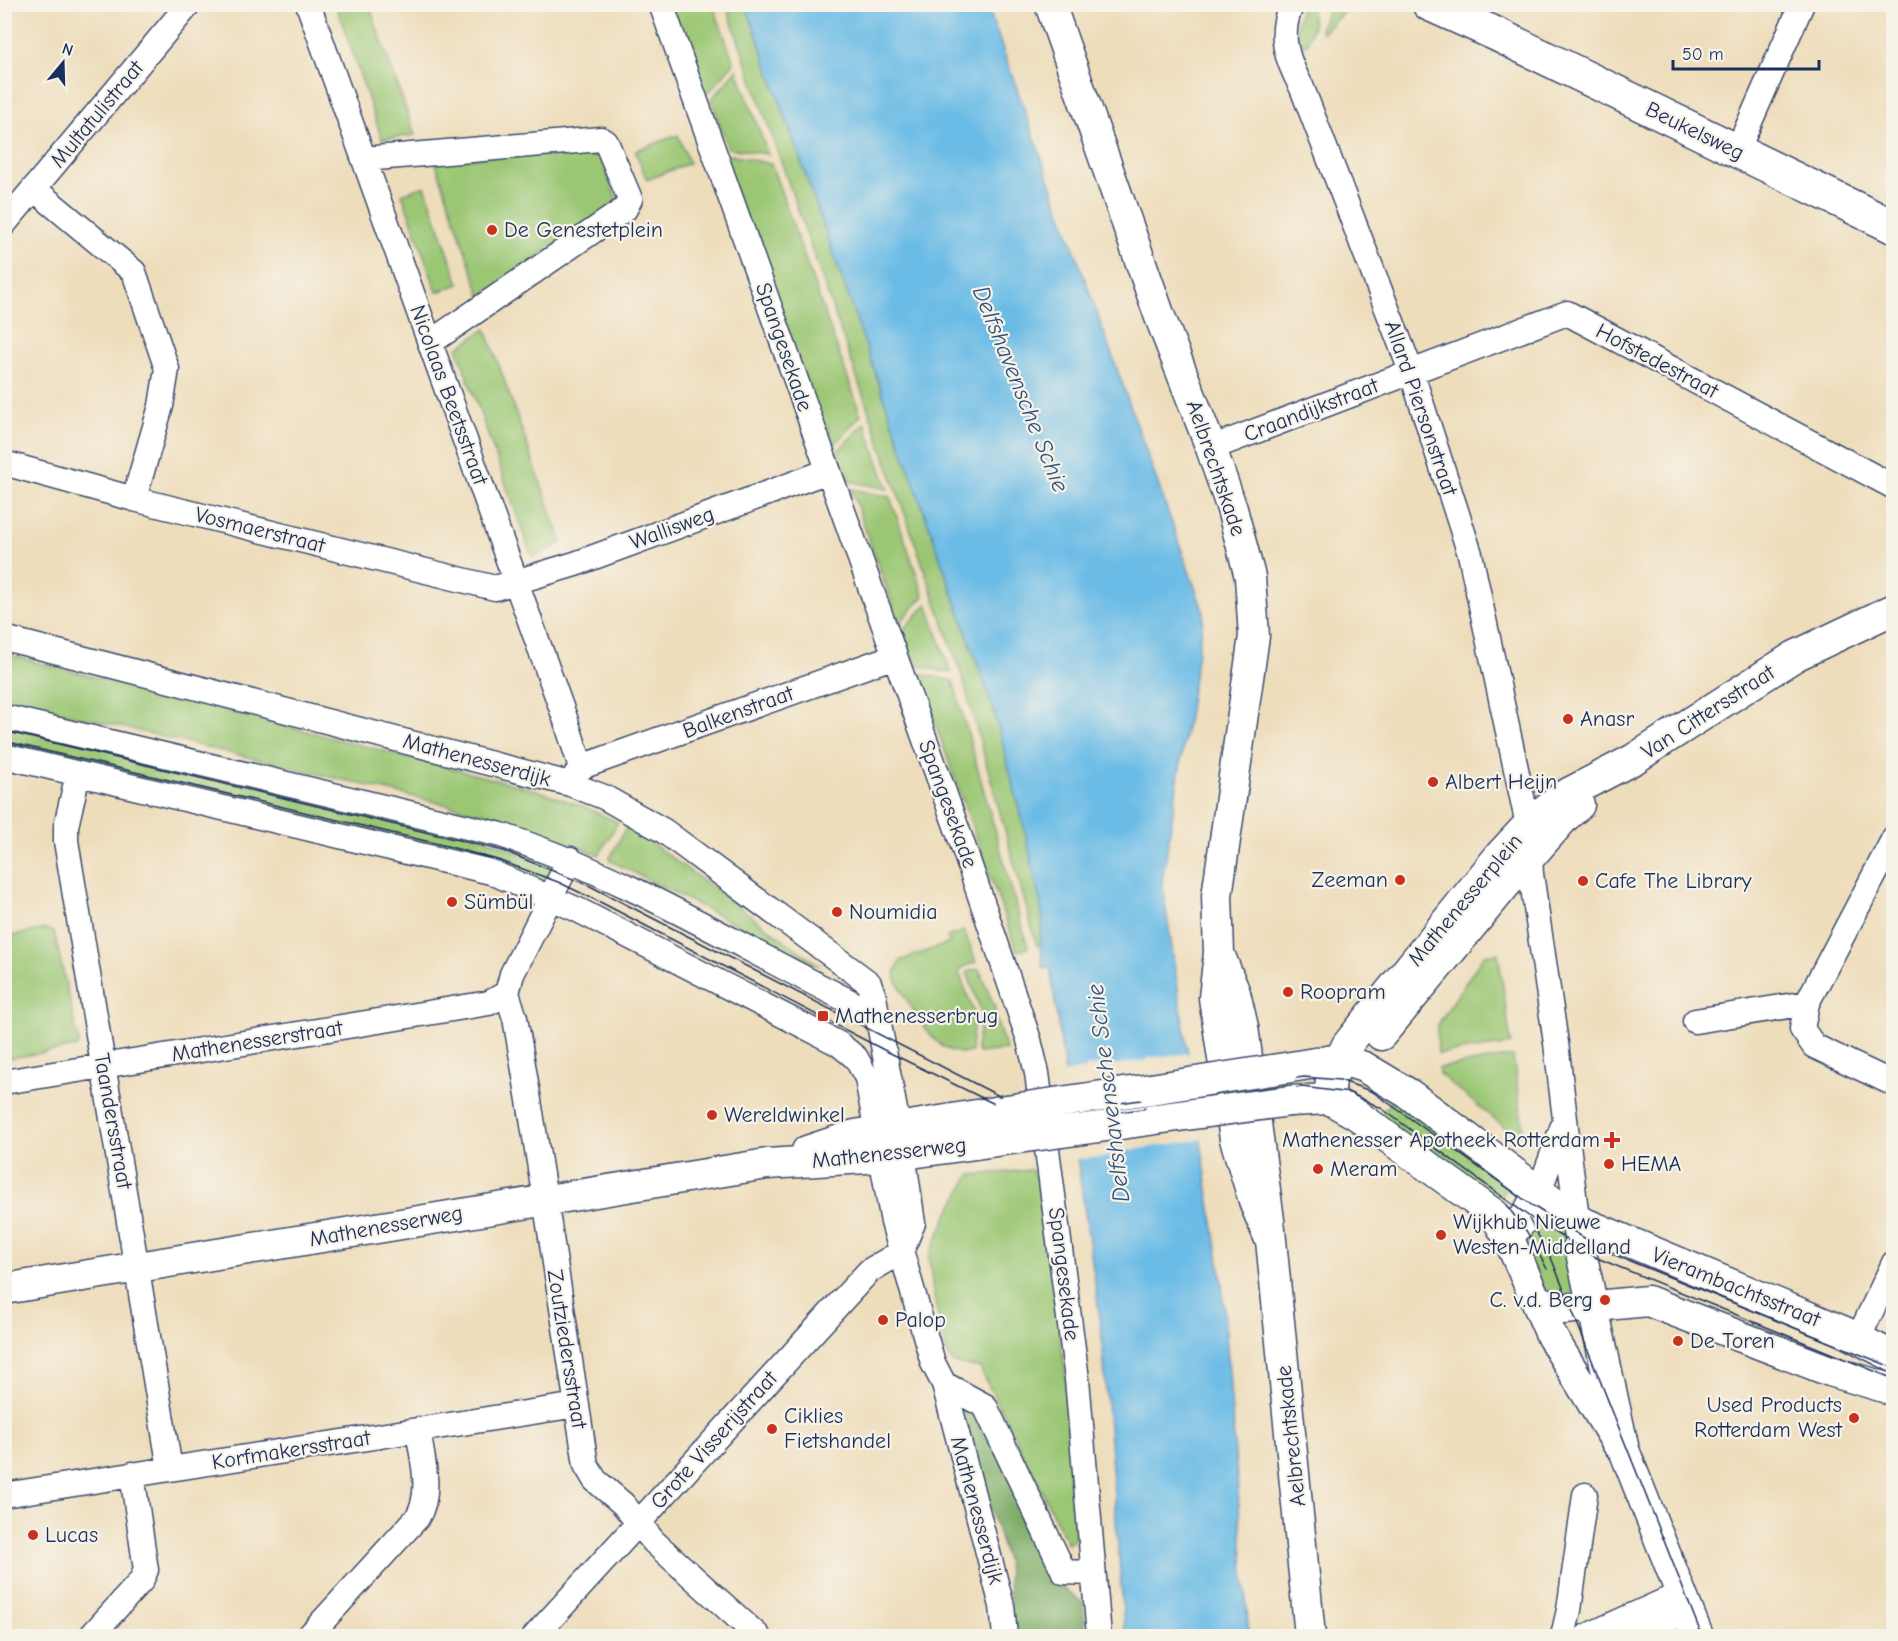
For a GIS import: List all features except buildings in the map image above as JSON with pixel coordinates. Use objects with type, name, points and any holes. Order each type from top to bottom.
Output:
[{"type":"main road","name":"Beukelsweg","points":[[1437,5],[1893,227]]},
{"type":"street","name":"Multatulistraat","points":[[4,224],[189,4]]},
{"type":"street","name":"Nicolaas Beetsstraat","points":[[308,4],[516,584],[576,776]]},
{"type":"street","name":"Spangesekade","points":[[661,4],[1017,998],[1037,1073],[1077,1378],[1099,1636]]},
{"type":"street","name":"Aelbrechtskade","points":[[1050,4],[1160,317],[1211,448],[1248,564],[1256,622],[1217,896],[1219,953],[1235,993],[1243,1027],[1269,1220],[1310,1636]]},
{"type":"street","name":"Allard Piersonstraat","points":[[1292,4],[1284,33],[1290,65],[1302,88],[1411,371],[1470,554],[1497,670],[1528,825]]},
{"type":"street","points":[[1737,151],[1802,4]]},
{"type":"street","points":[[364,159],[601,139],[606,142],[630,199],[625,209],[431,342]]},
{"type":"street","points":[[34,189],[134,272],[167,369],[161,406],[134,499]]},
{"type":"street","name":"Hofstedestraat","points":[[1411,371],[1568,313],[1893,487]]},
{"type":"street","name":"Craandijkstraat","points":[[1211,448],[1411,371]]},
{"type":"street","name":"Vosmaerstraat","points":[[4,463],[134,499],[495,588],[516,584]]},
{"type":"street","name":"Wallisweg","points":[[516,584],[828,471]]},
{"type":"street","name":"Van Cittersstraat","points":[[1528,825],[1563,796],[1634,759],[1795,656],[1893,609]]},
{"type":"street","name":"Mathenesserdijk","points":[[4,638],[576,776],[604,797],[664,831],[805,933],[869,983],[874,997],[901,1251],[933,1363],[944,1384],[1002,1606],[1005,1636]]},
{"type":"street","name":"Balkenstraat","points":[[576,776],[895,656]]},
{"type":"street","points":[[4,717],[501,835],[570,859],[875,1014]]},
{"type":"street","name":"Mathenesserdijk","points":[[4,756],[473,867],[551,898],[839,1044],[856,1058],[867,1078],[891,1143]]},
{"type":"street","name":"Mathenesserplein","points":[[1348,1062],[1565,817],[1634,759]]},
{"type":"street","name":"Taandersstraat","points":[[78,774],[66,826],[66,841],[170,1469]]},
{"type":"street","name":"Mathenesserplein","points":[[1528,825],[1530,857],[1556,1043],[1577,1220],[1592,1307],[1624,1450]]},
{"type":"street","name":"Mathenesserplein","points":[[1329,1099],[1348,1062],[1356,1033],[1500,855],[1528,825]]},
{"type":"street","points":[[1893,838],[1807,1003],[1802,1029],[1814,1046],[1893,1084]]},
{"type":"street","points":[[507,993],[512,974],[570,859]]},
{"type":"street","name":"Mathenesserstraat","points":[[4,1082],[489,1003],[507,993]]},
{"type":"street","name":"Zoutziedersstraat","points":[[507,993],[515,1018],[586,1464],[595,1480],[623,1504],[654,1542],[758,1636]]},
{"type":"street","points":[[1695,1021],[1807,1003]]},
{"type":"street","points":[[1009,1124],[1286,1068],[1348,1062],[1409,1094],[1577,1220]]},
{"type":"street","points":[[1009,1124],[1329,1099],[1358,1115],[1478,1200],[1495,1215],[1508,1237],[1552,1337],[1617,1443],[1624,1450],[1689,1615]]},
{"type":"street","name":"Mathenesserplein","points":[[1508,1237],[1527,1215],[1539,1192],[1564,1120]]},
{"type":"street","name":"Mathenesserweg","points":[[4,1289],[1009,1124]]},
{"type":"street","name":"Vierambachtsstraat","points":[[1577,1220],[1858,1339],[1893,1357]]},
{"type":"street","name":"Grote Visserijstraat","points":[[535,1636],[869,1271],[901,1251]]},
{"type":"street","points":[[1858,1339],[1893,1263]]},
{"type":"street","points":[[1538,1301],[1562,1310],[1592,1307]]},
{"type":"street","name":"Vierambachtsstraat","points":[[1592,1307],[1648,1301],[1830,1371],[1893,1390]]},
{"type":"street","name":"Mathenesserdijk","points":[[944,1384],[985,1406],[1064,1572],[1092,1573]]},
{"type":"street","name":"Korfmakersstraat","points":[[4,1495],[577,1405]]},
{"type":"street","points":[[309,1636],[417,1518],[423,1508],[426,1492],[418,1430]]},
{"type":"street","points":[[91,1636],[141,1581],[146,1570],[132,1474]]},
{"type":"street","points":[[1563,1636],[1569,1610],[1585,1495]]},
{"type":"street","points":[[1587,1636],[1689,1615]]},
{"type":"street","points":[[1605,1636],[1689,1615]]},
{"type":"green space","points":[[336,5],[369,5],[415,135],[382,139]]},
{"type":"green space","points":[[670,5],[713,5],[734,63],[708,93],[702,94]]},
{"type":"green space","points":[[726,5],[746,5],[993,708],[1024,826],[1040,902],[1043,920],[1040,945],[1037,946],[963,679]]},
{"type":"green space","points":[[1302,5],[1311,5],[1313,26],[1307,44],[1302,46],[1298,42],[1296,32]]},
{"type":"green space","points":[[1330,5],[1349,7],[1323,32],[1320,30]]},
{"type":"green space","points":[[737,70],[768,154],[728,148],[711,100]]},
{"type":"green space","points":[[678,135],[689,163],[647,180],[635,151]]},
{"type":"green space","points":[[597,148],[616,197],[616,203],[481,297],[435,161]]},
{"type":"green space","points":[[731,155],[771,164],[861,415],[834,445],[827,426],[821,428],[723,158]]},
{"type":"green space","points":[[425,186],[459,284],[437,292],[402,194]]},
{"type":"green space","points":[[486,329],[562,543],[532,557],[457,348]]},
{"type":"green space","points":[[865,423],[888,489],[848,481],[837,452]]},
{"type":"green space","points":[[851,489],[890,497],[924,596],[899,623]]},
{"type":"green space","points":[[927,604],[951,673],[914,665],[902,631]]},
{"type":"green space","points":[[5,654],[536,790],[582,806],[618,822],[599,855],[506,819],[5,699]]},
{"type":"green space","points":[[917,673],[953,681],[1028,948],[1017,951]]},
{"type":"green space","points":[[5,722],[477,835],[551,865],[550,871],[546,878],[537,883],[5,749]]},
{"type":"green space","points":[[627,825],[818,965],[810,964],[803,958],[609,860]]},
{"type":"green space","points":[[45,929],[54,932],[79,1043],[77,1047],[5,1059],[5,937]]},
{"type":"green space","points":[[964,931],[976,962],[961,968],[959,973],[974,1012],[971,1052],[958,1053],[935,1040],[925,1029],[896,980],[895,972],[901,960],[950,943],[947,937]]},
{"type":"green space","points":[[1498,953],[1511,1044],[1438,1054],[1437,1026],[1484,955]]},
{"type":"green space","points":[[979,969],[995,1008],[995,1016],[1006,1050],[978,1053],[976,1047],[982,1014],[967,972]]},
{"type":"green space","points":[[1513,1056],[1523,1128],[1508,1130],[1439,1074],[1439,1068]]},
{"type":"green space","points":[[1396,1093],[1514,1179],[1493,1206],[1378,1120]]},
{"type":"green space","points":[[1031,1170],[1038,1178],[1065,1370],[1075,1539],[1068,1544],[980,1368],[953,1363],[947,1353],[933,1293],[929,1256],[947,1216],[970,1175]]},
{"type":"green space","points":[[1549,1215],[1569,1229],[1575,1287],[1569,1296],[1543,1289],[1526,1247],[1529,1228],[1537,1220]]},
{"type":"green space","points":[[974,1407],[1046,1551],[1052,1577],[1056,1583],[1083,1603],[1086,1636],[1012,1636],[1007,1563],[961,1413]]},
{"type":"water","name":"Delfshavensche Schie","points":[[746,5],[987,5],[1204,613],[1162,882],[1222,1282],[1249,1636],[1125,1636],[1101,1325],[1050,967],[1043,968],[1040,940],[1043,920],[1024,826],[993,708]]},
{"type":"pier","points":[[1192,1053],[1205,1139],[1118,1152],[1118,1156],[1075,1159],[1062,1073],[1105,1064],[1105,1066]]},
{"type":"tram line","points":[[4,731],[504,851],[590,886],[1005,1099],[1021,1105],[1045,1110],[1070,1110],[1304,1077],[1340,1080],[1373,1092],[1533,1206],[1605,1251],[1894,1368]]},
{"type":"tram line","points":[[4,741],[447,846],[501,861],[558,882],[604,904],[884,1050],[1007,1110],[1035,1120],[1061,1120],[1302,1087],[1350,1093],[1381,1108],[1534,1220],[1597,1258],[1894,1379]]},
{"type":"tram line","points":[[1507,1206],[1527,1232],[1547,1269]]},
{"type":"tram line","points":[[1529,1219],[1552,1260],[1702,1636]]},
{"type":"place","name":"De Genestetplein","points":[[492,230]]},
{"type":"place","name":"Anasr","points":[[1568,719]]},
{"type":"place","name":"Albert Heijn","points":[[1433,782]]},
{"type":"place","name":"Zeeman","points":[[1400,880]]},
{"type":"place","name":"Cafe The Library","points":[[1583,881]]},
{"type":"place","name":"Sümbül","points":[[452,902]]},
{"type":"place","name":"Noumidia","points":[[837,912]]},
{"type":"place","name":"Roopram","points":[[1288,992]]},
{"type":"place","name":"Mathenesserbrug","points":[[823,1016]]},
{"type":"place","name":"Wereldwinkel","points":[[712,1115]]},
{"type":"place","name":"Mathenesser Apotheek Rotterdam","points":[[1612,1140]]},
{"type":"place","name":"HEMA","points":[[1609,1164]]},
{"type":"place","name":"Meram","points":[[1318,1169]]},
{"type":"place","name":"Wijkhub Nieuwe Westen-Middelland","points":[[1441,1235]]},
{"type":"place","name":"C. v.d. Berg","points":[[1605,1300]]},
{"type":"place","name":"Palop","points":[[883,1320]]},
{"type":"place","name":"De Toren","points":[[1678,1341]]},
{"type":"place","name":"Used Products Rotterdam West","points":[[1854,1418]]},
{"type":"place","name":"Ciklies Fietshandel","points":[[772,1429]]},
{"type":"place","name":"Lucas","points":[[33,1535]]}]
